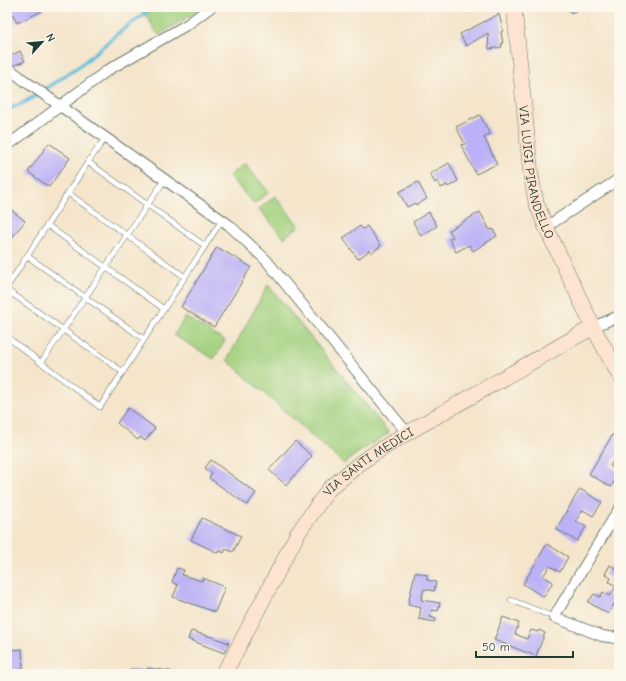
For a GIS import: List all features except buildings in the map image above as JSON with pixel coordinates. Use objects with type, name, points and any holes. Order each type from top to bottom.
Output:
[{"type":"street","points":[[7,146],[108,70],[188,24],[211,7]]},
{"type":"street","name":"VIA LUIGI PIRANDELLO","points":[[514,7],[531,175],[536,202],[546,227],[593,327],[619,375]]},
{"type":"street","points":[[7,67],[229,225],[266,260],[407,433]]},
{"type":"street","points":[[546,227],[619,179]]},
{"type":"street","points":[[593,327],[619,316]]},
{"type":"street","name":"VIA SANTI MEDICI","points":[[222,674],[231,661],[298,533],[329,489],[364,460],[407,433],[593,327]]},
{"type":"street","points":[[619,509],[554,617],[602,636],[616,638],[619,635]]},
{"type":"lane","points":[[7,287],[88,162],[106,137]]},
{"type":"lane","points":[[88,162],[205,246]]},
{"type":"lane","points":[[40,363],[148,205],[164,179]]},
{"type":"lane","points":[[68,193],[185,277]]},
{"type":"lane","points":[[7,337],[100,407],[222,220]]},
{"type":"lane","points":[[47,225],[164,309]]},
{"type":"lane","points":[[27,256],[144,339]]},
{"type":"lane","points":[[7,290],[123,372]]},
{"type":"lane","points":[[511,600],[554,617]]},
{"type":"green space","points":[[137,7],[201,7],[196,12],[159,35],[149,19]]},
{"type":"green space","points":[[244,163],[269,192],[254,204],[229,176]]},
{"type":"green space","points":[[275,196],[299,226],[284,238],[259,209]]},
{"type":"green space","points":[[268,285],[389,433],[356,454],[344,464],[227,360]]},
{"type":"green space","points":[[185,317],[225,341],[214,359],[174,335]]},
{"type":"waterway","points":[[7,110],[27,101],[80,66],[122,30],[154,7]]}]
